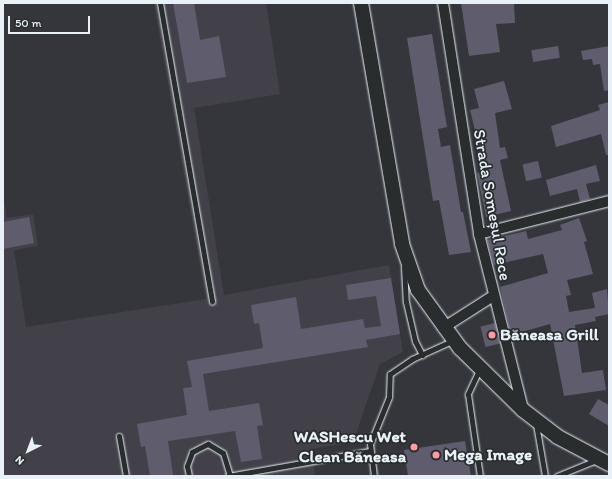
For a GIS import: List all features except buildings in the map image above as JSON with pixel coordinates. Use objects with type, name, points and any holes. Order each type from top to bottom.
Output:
[{"type":"main road","points":[[361,3],[402,244],[418,290],[443,328],[480,368],[523,410],[536,421],[604,462]]},
{"type":"street","name":"Strada Someșul Rece","points":[[443,3],[479,234],[493,296],[523,410]]},
{"type":"street","points":[[479,234],[609,202]]},
{"type":"street","points":[[443,328],[493,296]]},
{"type":"lane","points":[[160,3],[212,301]]},
{"type":"lane","points":[[402,244],[406,302],[415,341],[422,354]]},
{"type":"lane","points":[[374,476],[370,451],[372,437],[388,397],[390,374],[422,354],[454,340]]},
{"type":"lane","points":[[480,368],[468,394],[480,476]]},
{"type":"lane","points":[[536,421],[545,476]]},
{"type":"lane","points":[[119,436],[126,476]]},
{"type":"lane","points":[[189,476],[187,466],[192,452],[208,444],[223,453],[229,476],[370,451]]},
{"type":"lane","points":[[556,476],[576,468],[604,462]]},
{"type":"shaded area","points":[[154,3],[266,3],[280,94],[194,108],[224,295],[389,265],[403,352],[380,364],[353,442],[311,449],[315,476],[3,476],[3,193],[7,218],[33,214],[38,246],[14,250],[26,327],[206,299]]},
{"type":"place","name":"Băneasa Grill","points":[[492,335]]},
{"type":"place","name":"WASHescu Wet Clean Băneasa","points":[[414,447]]},
{"type":"place","name":"Mega Image","points":[[436,455]]}]
